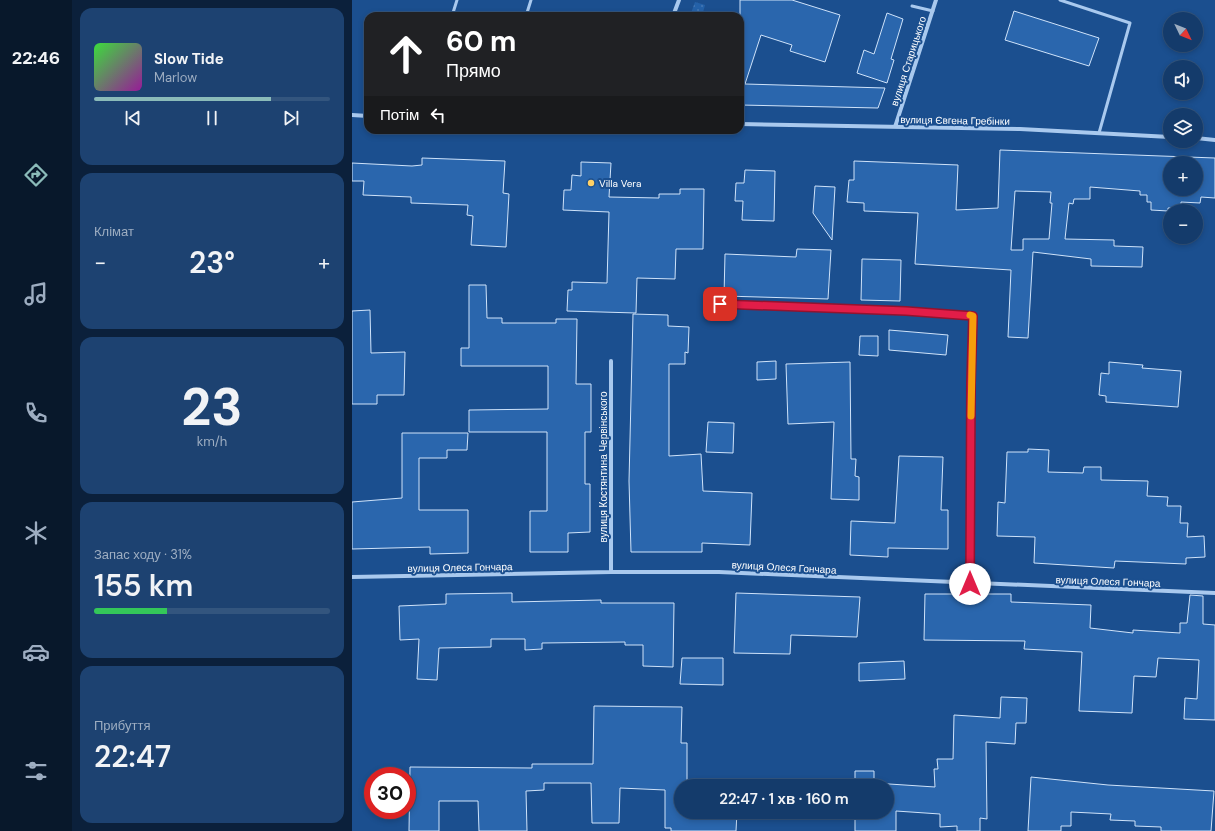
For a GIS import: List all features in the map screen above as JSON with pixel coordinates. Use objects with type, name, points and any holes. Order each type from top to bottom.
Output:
[{"type":"street","points":[[674,12],[679,0]]},
{"type":"street","name":"вулиця Старицького","points":[[895,127],[936,0]]},
{"type":"street","points":[[352,115],[364,116]]},
{"type":"street","name":"вулиця Євгена Гребінки","points":[[744,124],[1020,129],[1163,137]]},
{"type":"street","points":[[1203,139],[1215,140]]},
{"type":"street","name":"вулиця Костянтина Червінського","points":[[611,361],[611,572]]},
{"type":"street","points":[[970,584],[971,383]]},
{"type":"street","name":"вулиця Олеся Гончара","points":[[352,577],[611,572],[719,572],[970,584],[1215,593]]},
{"type":"lane","points":[[453,12],[457,0]]},
{"type":"lane","points":[[527,12],[531,0]]},
{"type":"lane","points":[[1060,0],[1130,23],[1099,133]]},
{"type":"lane","points":[[912,6],[933,11]]},
{"type":"lane","points":[[720,304],[906,311],[973,316],[971,383]]},
{"type":"shaded area","points":[[695,2],[705,5],[703,12],[691,12]]},
{"type":"building","points":[[740,0],[792,0],[840,15],[825,62],[790,51],[792,45],[761,35],[745,84],[885,88],[878,108],[744,105],[744,12],[740,12]]},
{"type":"building","points":[[1014,11],[1099,38],[1089,66],[1005,40]]},
{"type":"building","points":[[887,13],[903,19],[891,59],[894,60],[887,83],[857,73],[864,50],[874,54]]},
{"type":"building","points":[[1000,150],[1163,156],[1163,196],[1203,196],[1203,158],[1215,158],[1215,198],[1201,197],[1200,203],[1181,202],[1181,204],[1163,204],[1163,211],[1151,210],[1151,202],[1147,202],[1147,195],[1140,195],[1140,191],[1090,187],[1090,199],[1074,199],[1073,204],[1069,203],[1065,239],[1114,240],[1114,246],[1143,247],[1142,267],[1091,266],[1091,259],[1033,252],[1028,338],[1008,337],[1011,270],[915,264],[918,213],[864,211],[864,203],[847,202],[849,180],[854,180],[854,161],[958,165],[956,210],[998,208]],"holes":[[[1015,191],[1051,192],[1050,203],[1052,203],[1049,239],[1023,239],[1023,250],[1011,250]]]},
{"type":"building","points":[[422,158],[505,161],[503,193],[509,194],[506,247],[471,245],[473,216],[467,215],[468,205],[411,203],[411,197],[363,195],[364,181],[352,181],[352,163],[412,166],[422,165]]},
{"type":"building","points":[[581,162],[611,163],[609,197],[659,198],[659,194],[680,194],[680,189],[704,189],[703,249],[676,249],[675,279],[637,278],[636,313],[567,311],[568,290],[572,290],[572,282],[607,283],[609,212],[563,210],[564,190],[571,190],[572,175],[581,176]]},
{"type":"building","points":[[745,170],[775,171],[774,221],[742,220],[743,201],[735,201],[736,183],[744,183]]},
{"type":"building","points":[[815,186],[835,187],[832,240],[813,213]]},
{"type":"building","points":[[797,249],[831,250],[828,299],[724,296],[725,254],[796,257]]},
{"type":"building","points":[[862,259],[901,260],[900,301],[861,300]]},
{"type":"building","points":[[469,285],[486,285],[487,318],[502,318],[502,323],[556,323],[556,319],[577,319],[576,384],[591,384],[591,432],[585,432],[585,484],[590,484],[590,532],[568,533],[568,552],[530,552],[530,511],[547,511],[547,432],[469,432],[469,410],[548,409],[548,366],[461,366],[461,348],[469,348]]},
{"type":"building","points":[[370,310],[371,353],[405,352],[404,395],[377,395],[377,404],[352,404],[352,311]]},
{"type":"building","points":[[633,314],[668,315],[668,326],[689,327],[688,353],[685,352],[685,364],[669,364],[669,456],[701,454],[703,491],[752,493],[750,545],[702,543],[702,552],[631,552],[629,481]]},
{"type":"building","points":[[889,330],[948,335],[946,355],[889,350]]},
{"type":"building","points":[[860,336],[878,336],[878,356],[859,355]]},
{"type":"building","points":[[776,361],[776,379],[757,380],[757,362]]},
{"type":"building","points":[[850,362],[851,459],[856,459],[855,476],[859,477],[859,500],[831,499],[834,422],[788,424],[786,364]]},
{"type":"building","points":[[1109,362],[1143,365],[1142,368],[1181,371],[1178,407],[1106,402],[1106,396],[1099,395],[1101,373],[1109,374]]},
{"type":"building","points":[[708,422],[734,423],[733,453],[706,452]]},
{"type":"building","points":[[402,433],[468,433],[467,450],[447,450],[447,458],[419,458],[419,510],[468,510],[468,553],[430,554],[430,547],[352,549],[352,502],[402,498]]},
{"type":"building","points":[[1028,449],[1049,450],[1048,472],[1083,473],[1084,467],[1101,467],[1101,480],[1148,481],[1147,496],[1168,497],[1167,506],[1181,506],[1180,523],[1188,523],[1187,537],[1204,536],[1205,557],[1186,558],[1186,564],[1115,561],[1114,568],[1034,563],[1035,537],[997,536],[998,502],[1005,503],[1007,452],[1028,452]]},
{"type":"building","points":[[899,456],[943,457],[941,510],[948,510],[948,549],[888,548],[888,557],[850,555],[851,521],[895,523]]},
{"type":"building","points":[[512,593],[512,602],[601,600],[601,603],[674,603],[673,667],[643,666],[643,645],[625,645],[625,642],[542,643],[542,649],[525,650],[525,639],[491,639],[491,647],[439,648],[437,680],[417,679],[419,639],[400,640],[399,606],[446,604],[446,594]]},
{"type":"building","points":[[736,593],[860,597],[857,637],[791,635],[790,654],[734,653]]},
{"type":"building","points":[[925,594],[1011,594],[1011,602],[1091,605],[1090,628],[1133,633],[1133,630],[1180,633],[1180,623],[1187,623],[1190,595],[1203,596],[1203,624],[1215,625],[1215,720],[1184,719],[1185,698],[1197,699],[1199,660],[1158,658],[1156,677],[1134,676],[1132,713],[1079,711],[1082,652],[1024,649],[1025,641],[924,640]]},
{"type":"building","points":[[682,658],[723,658],[723,685],[680,684]]},
{"type":"building","points":[[904,661],[905,679],[859,681],[859,663]]},
{"type":"building","points":[[1001,697],[1027,698],[1026,723],[1016,723],[1015,744],[986,742],[987,819],[980,818],[980,831],[957,831],[957,826],[940,827],[940,814],[896,811],[896,831],[855,831],[855,819],[894,819],[894,784],[935,787],[934,769],[938,769],[937,759],[953,759],[954,715],[1000,718]]},
{"type":"building","points":[[594,706],[682,707],[681,743],[687,743],[687,779],[674,779],[674,819],[737,819],[736,831],[671,831],[671,828],[665,828],[665,790],[620,788],[619,823],[592,823],[591,783],[544,783],[544,790],[526,791],[527,831],[479,831],[478,801],[439,801],[439,831],[409,831],[409,819],[416,819],[416,767],[532,768],[532,764],[593,764]]},
{"type":"building","points":[[855,771],[874,771],[874,779],[855,779]]},
{"type":"building","points":[[1031,777],[1108,785],[1214,791],[1211,831],[1161,831],[1161,827],[1135,826],[1135,821],[1110,820],[1111,814],[1071,812],[1071,826],[1061,826],[1061,831],[1028,831]]},
{"type":"slow traffic","points":[[970,315],[973,316],[971,416]]},
{"type":"place","name":"Villa Vera","points":[[591,183]]},
{"type":"route","points":[[720,304],[906,311],[973,316],[971,383],[970,584]]}]
